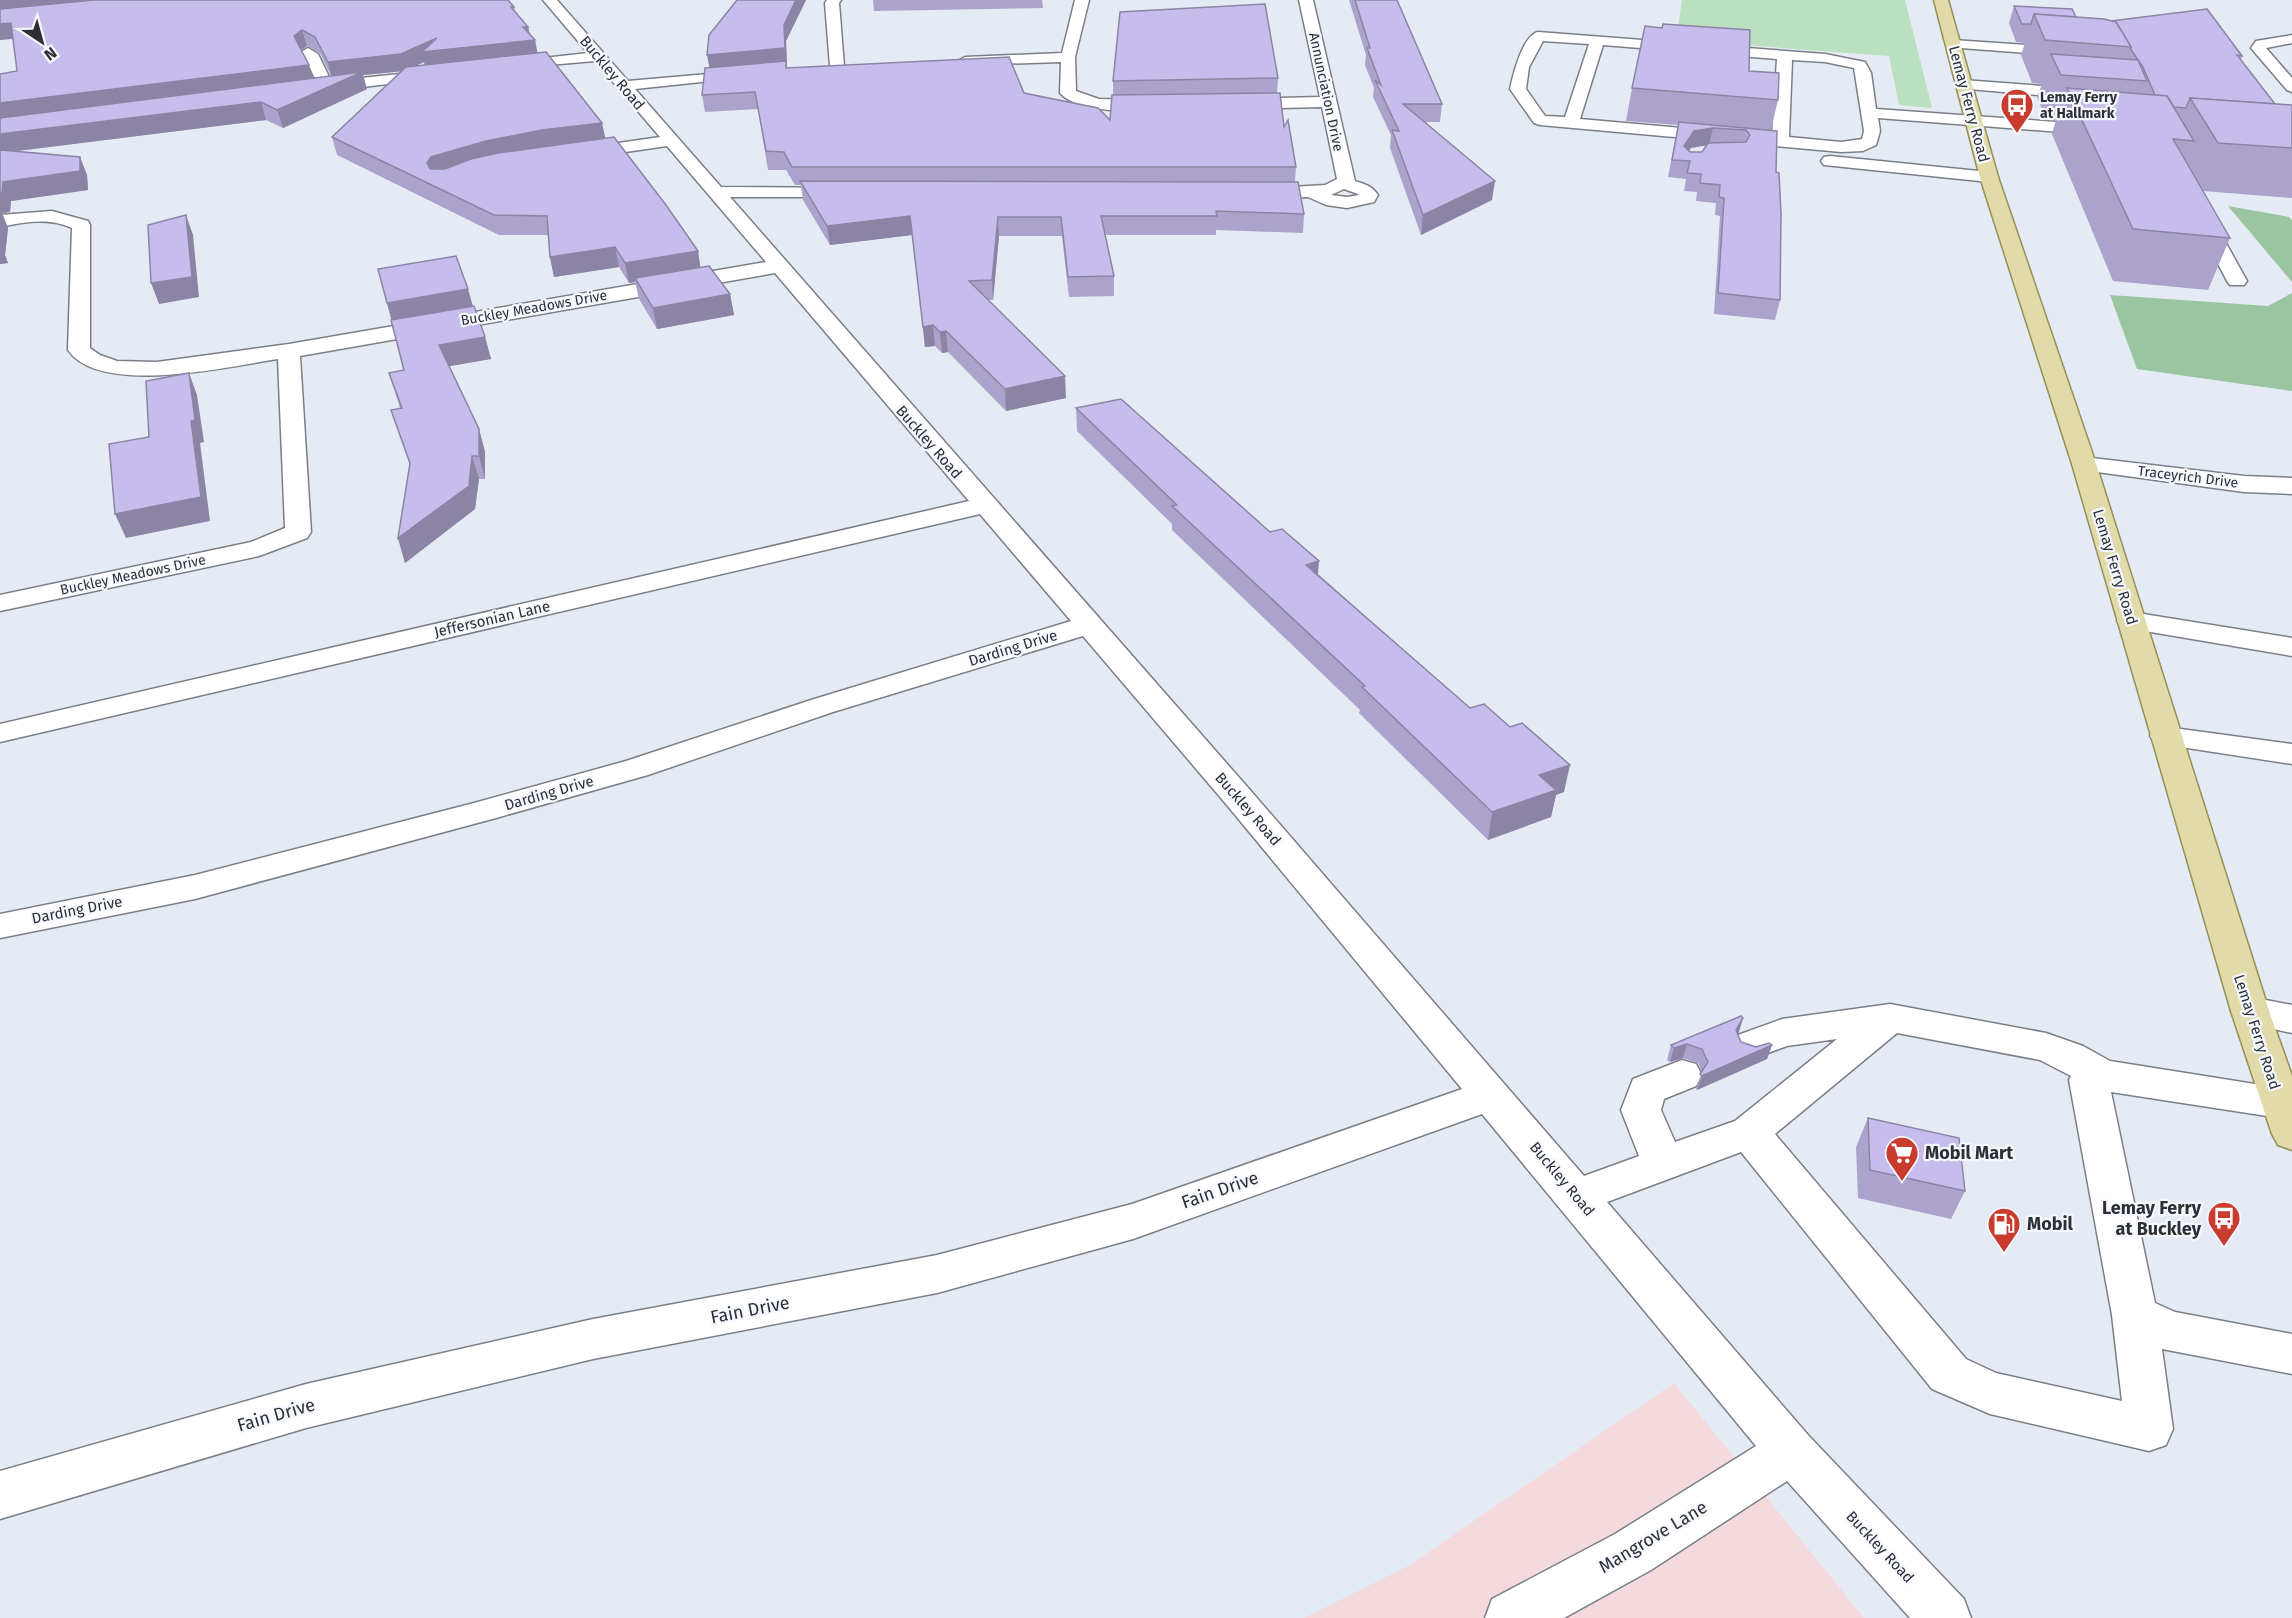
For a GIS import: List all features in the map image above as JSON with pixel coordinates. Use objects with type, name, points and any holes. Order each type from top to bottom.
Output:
[{"type":"main road","name":"Lemay Ferry Road","points":[[1941,0],[1962,85],[1989,177],[2084,464],[2250,1011],[2286,1118]]},
{"type":"street","name":"Buckley Road","points":[[550,0],[1491,1095],[1791,1451],[1945,1618]]},
{"type":"street","points":[[834,0],[832,3],[837,66]]},
{"type":"street","points":[[1082,0],[1068,57],[1068,93],[1078,99],[1106,105],[1176,104]]},
{"type":"street","name":"Annunciation Drive","points":[[1237,194],[1328,188],[1346,182],[1306,0]]},
{"type":"street","points":[[1538,36],[1785,55],[1825,58],[1860,65],[1864,73],[1872,131],[1870,141],[1863,146],[1841,147],[1540,120],[1518,90],[1522,67],[1538,36]]},
{"type":"street","points":[[2292,39],[2268,42],[2261,44],[2258,48],[2292,87]]},
{"type":"street","points":[[1571,123],[1597,41]]},
{"type":"street","points":[[1953,44],[2082,53]]},
{"type":"street","points":[[2000,48],[2011,95]]},
{"type":"street","points":[[308,52],[313,57],[326,86]]},
{"type":"street","points":[[1780,142],[1785,55]]},
{"type":"street","points":[[491,68],[597,56]]},
{"type":"street","points":[[952,62],[1068,57]]},
{"type":"street","points":[[303,90],[456,72]]},
{"type":"street","points":[[623,86],[760,72]]},
{"type":"street","points":[[1962,85],[2011,95],[2096,94]]},
{"type":"street","points":[[1781,123],[1762,108],[1783,99]]},
{"type":"street","points":[[1223,104],[1328,102]]},
{"type":"street","points":[[1869,113],[2111,131]]},
{"type":"street","points":[[558,156],[669,141]]},
{"type":"street","points":[[1709,152],[1989,177]]},
{"type":"street","points":[[715,192],[869,192]]},
{"type":"street","points":[[2192,198],[2237,281]]},
{"type":"street","name":"Buckley Meadows Drive","points":[[0,221],[27,217],[65,216],[81,225],[79,350],[92,360],[115,368],[157,369],[289,351],[778,266]]},
{"type":"street","name":"Buckley Meadows Drive","points":[[0,603],[259,548],[298,532],[289,351]]},
{"type":"street","name":"Traceyrich Drive","points":[[2084,464],[2244,484],[2292,486]]},
{"type":"street","name":"Jeffersonian Lane","points":[[0,733],[984,505]]},
{"type":"street","points":[[2131,621],[2292,647]]},
{"type":"street","name":"Darding Drive","points":[[0,926],[195,887],[484,811],[637,768],[822,706],[1088,625]]},
{"type":"street","points":[[2166,736],[2292,754]]},
{"type":"street","points":[[2250,1011],[2292,1019]]},
{"type":"street","points":[[1752,1045],[1782,1033],[1890,1018],[2046,1047],[2069,1056],[2101,1075],[2286,1118]]},
{"type":"street","points":[[1576,1196],[1749,1132],[1890,1018]]},
{"type":"street","points":[[1663,1164],[1641,1110],[1647,1090],[1682,1075]]},
{"type":"street","points":[[1749,1132],[1949,1374],[1990,1393],[2149,1429],[2135,1315],[2089,1080],[2101,1075]]},
{"type":"street","name":"Fain Drive","points":[[0,1496],[306,1406],[593,1339],[937,1274],[1133,1221],[1491,1095]]},
{"type":"street","points":[[2135,1315],[2169,1331],[2292,1354]]},
{"type":"street","name":"Mangrove Lane","points":[[1510,1618],[1633,1552],[1791,1451]]},
{"type":"shaded area","points":[[1674,1383],[1864,1618],[1304,1618],[1410,1565]]},
{"type":"green space","points":[[1682,0],[1905,0],[1932,108],[1899,105],[1889,56],[1676,40]]},
{"type":"green space","points":[[2228,206],[2289,217],[2292,220],[2292,282]]},
{"type":"green space","points":[[2292,293],[2292,391],[2137,369],[2110,295],[2268,306]]},
{"type":"building","points":[[94,0],[508,0],[528,27],[523,27],[535,40],[422,52],[437,38],[401,54],[328,62],[315,37],[302,30],[294,36],[309,65],[0,103],[0,74],[17,71],[11,23],[0,24],[0,9]]},
{"type":"building","points":[[737,0],[796,0],[784,25],[785,48],[707,55],[709,35]]},
{"type":"building","points":[[1355,0],[1397,0],[1442,104],[1403,104],[1495,181],[1423,215],[1392,130],[1399,131],[1375,80],[1381,85],[1367,48],[1370,48]]},
{"type":"building","points":[[1265,4],[1278,78],[1113,81],[1120,12]]},
{"type":"building","points":[[2014,6],[2072,9],[2076,17],[2034,14],[2031,24],[2022,24]]},
{"type":"building","points":[[2207,9],[2242,56],[2237,55],[2275,104],[2190,98],[2186,108],[2174,107],[2167,96],[2155,95],[2143,67],[2116,22],[2111,21]]},
{"type":"building","points":[[2034,14],[2104,19],[2116,22],[2131,47],[2045,40]]},
{"type":"building","points":[[1663,24],[1750,30],[1749,71],[1779,73],[1778,100],[1632,88],[1645,26],[1662,28]]},
{"type":"building","points":[[546,52],[602,123],[542,130],[486,141],[431,157],[427,163],[430,169],[445,169],[471,159],[498,153],[614,137],[698,251],[625,263],[615,247],[550,257],[547,216],[494,215],[332,137],[406,67]]},
{"type":"building","points":[[2051,54],[2138,60],[2147,81],[2061,75]]},
{"type":"building","points":[[1009,57],[1024,93],[1098,108],[1110,120],[1112,95],[1280,93],[1284,127],[1288,120],[1296,167],[792,167],[784,152],[766,151],[755,92],[702,95],[705,68],[786,61],[786,68]]},
{"type":"building","points":[[362,72],[277,110],[261,102],[1,134],[1,150],[80,157],[80,171],[3,182],[2,193],[0,193],[0,118]]},
{"type":"building","points":[[2067,88],[2167,96],[2194,141],[2173,139],[2230,238],[2133,229]]},
{"type":"building","points":[[2190,98],[2292,105],[2292,148],[2218,143]]},
{"type":"building","points":[[1679,122],[1777,131],[1776,172],[1779,173],[1781,214],[1780,300],[1718,293],[1724,198],[1719,197],[1720,185],[1700,183],[1701,174],[1687,173],[1690,161],[1672,160]],"holes":[[[1713,128],[1746,130],[1750,135],[1746,142],[1708,143],[1702,152],[1690,152],[1684,146],[1694,131]]]},
{"type":"building","points":[[800,181],[1298,182],[1304,214],[1216,211],[1217,216],[1101,216],[1114,276],[1068,277],[1061,217],[998,217],[992,280],[969,281],[1065,376],[1005,389],[946,331],[940,332],[933,325],[923,327],[910,216],[827,226]]},
{"type":"building","points":[[186,215],[192,277],[151,283],[148,225]]},
{"type":"building","points":[[456,256],[468,289],[387,303],[378,269]]},
{"type":"building","points":[[709,266],[730,294],[653,308],[635,278]]},
{"type":"building","points":[[474,306],[485,337],[439,345],[479,429],[479,456],[472,456],[469,486],[398,538],[410,463],[391,410],[402,408],[389,373],[404,370],[391,320]]},
{"type":"building","points":[[189,373],[195,420],[191,421],[201,497],[115,514],[109,444],[149,437],[146,381]]},
{"type":"building","points":[[1121,399],[1270,532],[1282,529],[1319,561],[1306,565],[1470,708],[1484,704],[1510,727],[1522,723],[1570,765],[1539,775],[1556,790],[1492,812],[1362,687],[1365,686],[1172,506],[1177,505],[1076,408]]},
{"type":"building","points":[[1741,1016],[1743,1018],[1736,1030],[1741,1042],[1756,1047],[1769,1043],[1772,1045],[1702,1076],[1700,1074],[1708,1062],[1702,1049],[1687,1044],[1674,1048],[1671,1045]]},
{"type":"building","points":[[1868,1118],[1959,1138],[1965,1191],[1870,1170]]},
{"type":"place","name":"Lemay Ferry at Hallmark","points":[[2017,134]]},
{"type":"place","name":"Mobil Mart","points":[[1902,1182]]},
{"type":"place","name":"Lemay Ferry at Buckley","points":[[2224,1247]]},
{"type":"place","name":"Mobil","points":[[2004,1253]]}]
